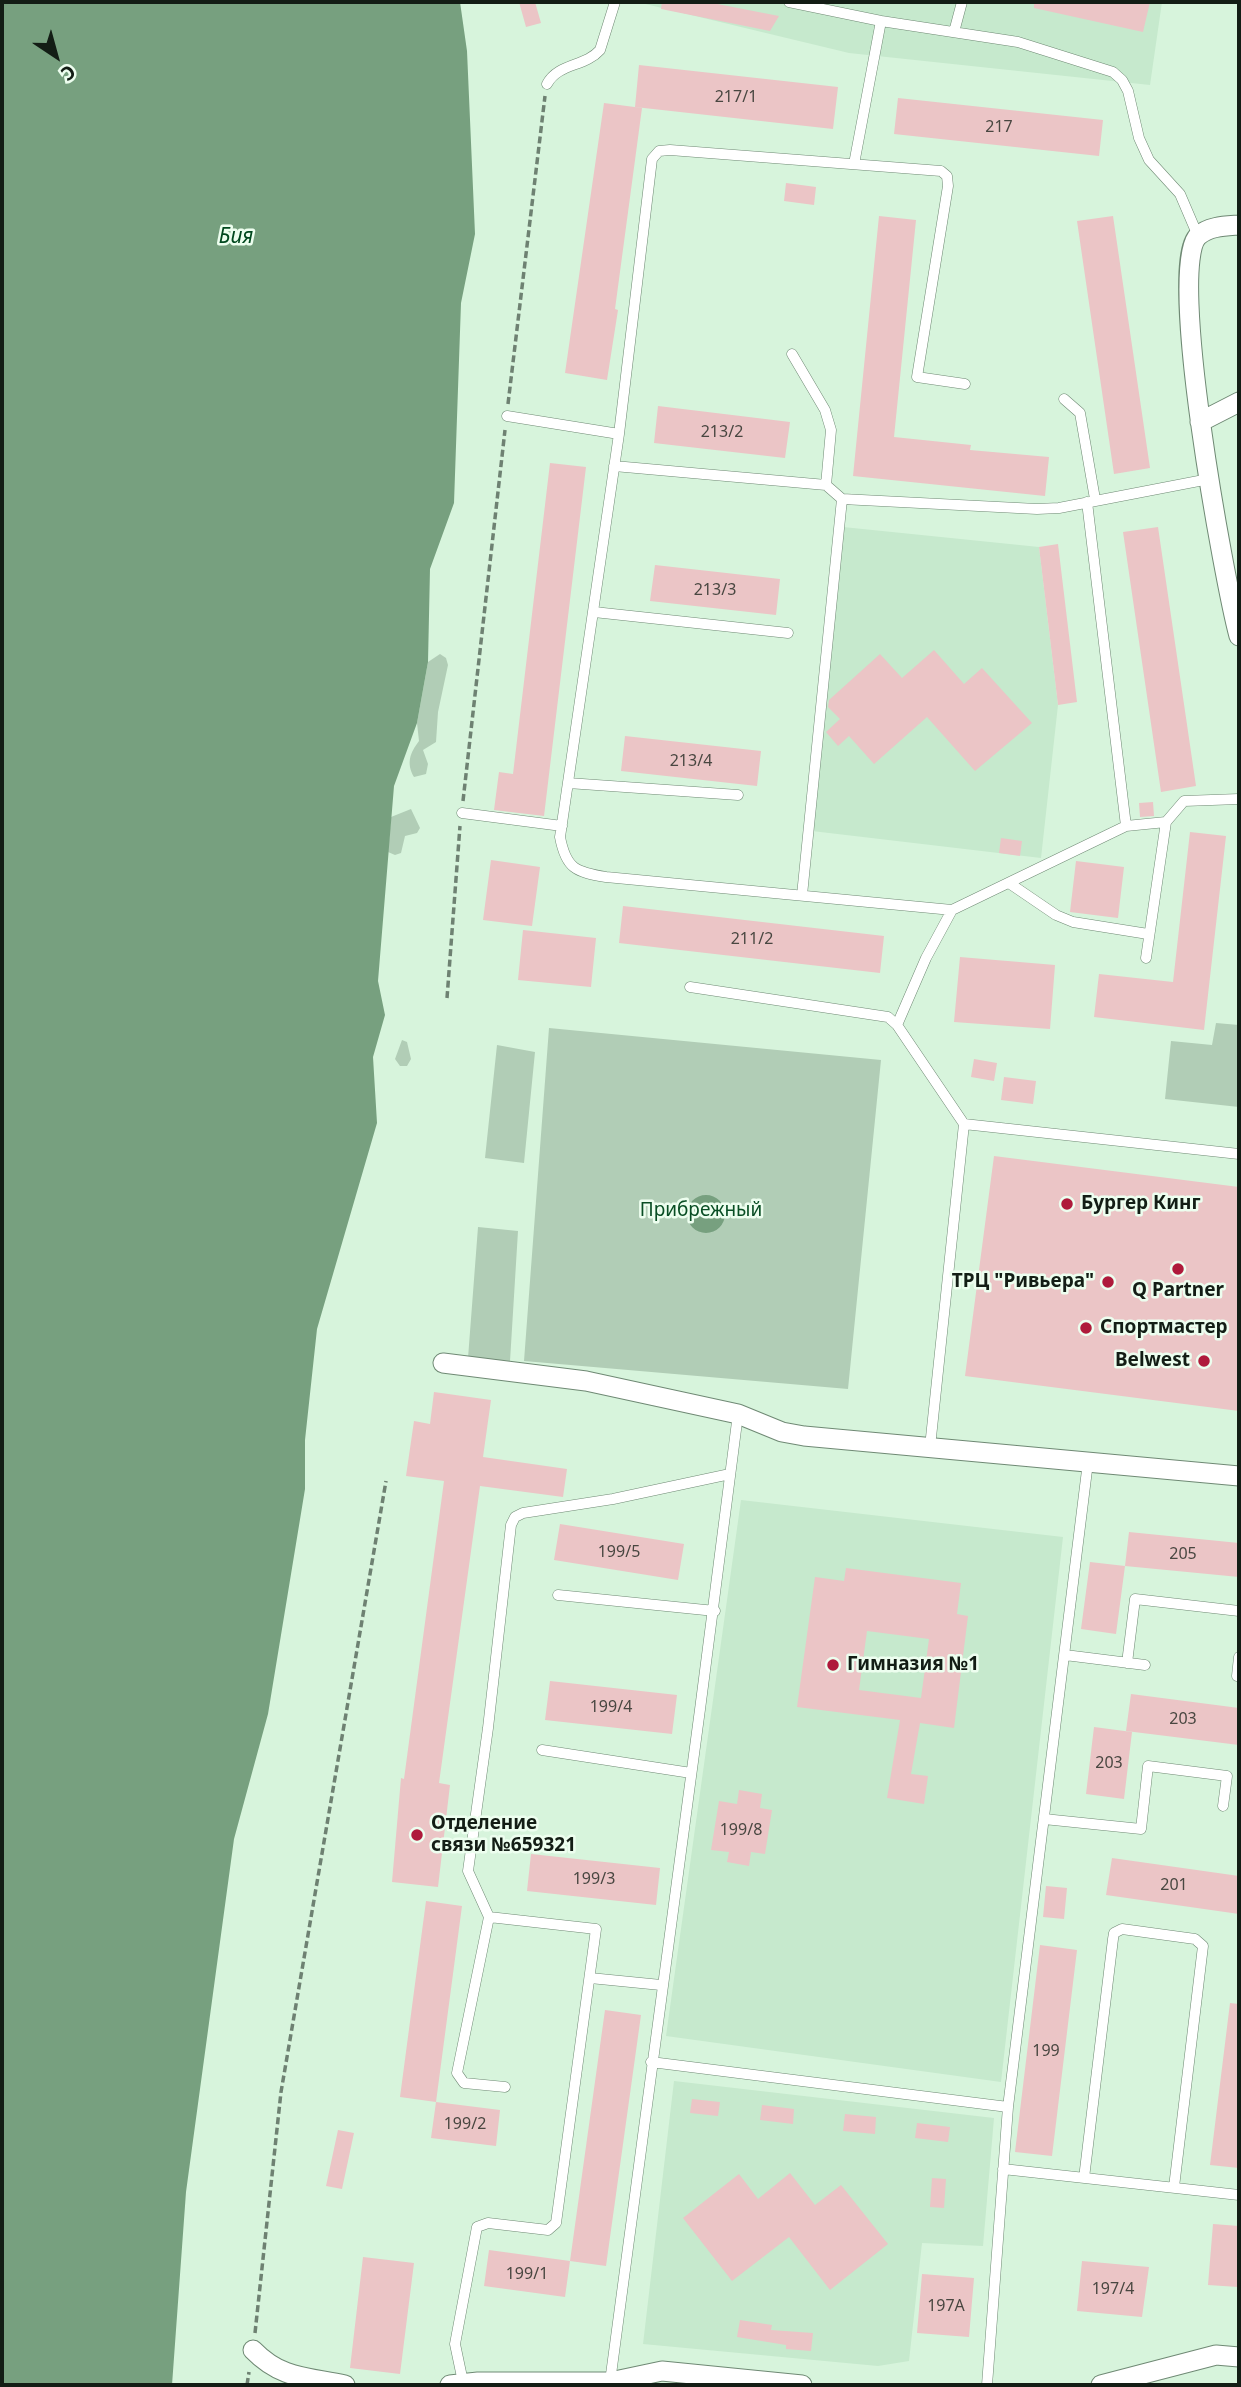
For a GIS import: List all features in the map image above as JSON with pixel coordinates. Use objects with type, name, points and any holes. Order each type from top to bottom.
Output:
[{"type":"street","points":[[1239,225],[1216,227],[1198,236],[1189,252],[1189,297],[1200,422],[1229,597],[1239,636]]},
{"type":"street","points":[[1200,422],[1239,402]]},
{"type":"street","points":[[443,1363],[586,1381],[738,1415],[782,1432],[804,1436],[1239,1476]]},
{"type":"street","points":[[253,2350],[268,2366],[280,2372],[345,2385]]},
{"type":"street","points":[[1101,2385],[1216,2355],[1239,2357]]},
{"type":"street","points":[[457,2384],[620,2383],[662,2371],[802,2385]]},
{"type":"lane","points":[[547,84],[557,72],[600,50],[615,2]]},
{"type":"lane","points":[[789,2],[881,21],[1018,42],[1113,72],[1122,80],[1128,91],[1139,138],[1149,160],[1180,194],[1198,236]]},
{"type":"lane","points":[[954,32],[962,2]]},
{"type":"lane","points":[[855,164],[881,21]]},
{"type":"lane","points":[[965,384],[916,377],[948,186],[947,176],[941,171],[670,149],[659,151],[652,159],[619,434],[562,826],[563,852],[579,873],[952,910],[1126,826],[1167,822]]},
{"type":"lane","points":[[792,354],[821,402],[831,430],[826,485]]},
{"type":"lane","points":[[1064,399],[1080,413],[1126,826]]},
{"type":"lane","points":[[507,416],[619,434]]},
{"type":"lane","points":[[614,466],[826,485],[842,499],[1037,509],[1209,479]]},
{"type":"lane","points":[[802,895],[842,499]]},
{"type":"lane","points":[[594,612],[788,633]]},
{"type":"lane","points":[[568,783],[738,795]]},
{"type":"lane","points":[[1146,958],[1167,822],[1184,801],[1239,799]]},
{"type":"lane","points":[[462,813],[562,826]]},
{"type":"lane","points":[[1009,883],[1040,905],[1073,922],[1148,933]]},
{"type":"lane","points":[[897,1025],[952,910]]},
{"type":"lane","points":[[690,987],[888,1017],[897,1025],[964,1124],[930,1447]]},
{"type":"lane","points":[[964,1124],[1239,1154]]},
{"type":"lane","points":[[620,2383],[651,2062],[715,1611],[738,1415]]},
{"type":"lane","points":[[987,2385],[1008,2107],[1088,1462]]},
{"type":"lane","points":[[505,2087],[464,2083],[457,2073],[489,1917],[468,1871],[488,1728],[511,1525],[515,1517],[523,1513],[613,1499],[730,1474]]},
{"type":"lane","points":[[558,1595],[715,1611]]},
{"type":"lane","points":[[1127,1663],[1135,1599],[1239,1611]]},
{"type":"lane","points":[[1065,1655],[1145,1665]]},
{"type":"lane","points":[[1237,1676],[1239,1657]]},
{"type":"lane","points":[[541,1750],[691,1773]]},
{"type":"lane","points":[[1044,1819],[1141,1829],[1148,1766],[1227,1776],[1223,1806]]},
{"type":"lane","points":[[457,2384],[455,2344],[477,2227],[488,2223],[548,2230],[556,2223],[596,1929],[489,1917]]},
{"type":"lane","points":[[1084,2178],[1113,1939],[1116,1930],[1122,1929],[1195,1939],[1203,1946],[1174,2187]]},
{"type":"lane","points":[[590,1978],[661,1985]]},
{"type":"lane","points":[[651,2062],[1008,2107]]},
{"type":"lane","points":[[1003,2169],[1239,2195]]},
{"type":"path","points":[[447,998],[462,813],[547,84]]},
{"type":"path","points":[[253,2350],[281,2092],[386,1481]]},
{"type":"shaded area","points":[[637,2],[1162,2],[1150,85],[849,53]]},
{"type":"shaded area","points":[[843,527],[1039,547],[1058,705],[1041,858],[812,831]]},
{"type":"shaded area","points":[[741,1500],[1063,1537],[1001,2082],[666,2036]]},
{"type":"shaded area","points":[[674,2081],[994,2118],[983,2246],[922,2243],[909,2361],[878,2366],[643,2344]]},
{"type":"green space","points":[[440,654],[446,658],[448,665],[438,712],[436,742],[423,750],[428,764],[426,774],[414,777],[410,758],[419,741],[417,723],[428,662]]},
{"type":"green space","points":[[411,809],[420,828],[417,833],[405,836],[401,853],[395,855],[388,852],[391,817]]},
{"type":"green space","points":[[1216,1023],[1239,1025],[1239,1107],[1165,1099],[1171,1041],[1212,1045]]},
{"type":"green space","name":"Прибрежный","points":[[549,1028],[881,1060],[848,1389],[524,1361]]},
{"type":"green space","points":[[402,1040],[407,1042],[411,1059],[407,1066],[400,1066],[395,1059]]},
{"type":"green space","points":[[497,1045],[535,1052],[524,1163],[485,1158]]},
{"type":"green space","points":[[478,1227],[518,1231],[510,1361],[468,1358]]},
{"type":"water","name":"Бия","points":[[2,2],[460,2],[467,51],[475,234],[461,303],[454,503],[430,569],[428,662],[417,723],[394,786],[378,981],[385,1015],[373,1057],[377,1123],[317,1329],[305,1440],[305,1489],[268,1714],[234,1839],[186,2192],[172,2385],[2,2385]]},
{"type":"water","points":[[706,1195],[719,1201],[725,1214],[719,1227],[706,1233],[693,1227],[687,1214],[693,1201]]},
{"type":"building","points":[[519,2],[535,2],[541,23],[526,27]]},
{"type":"building","points":[[662,2],[707,2],[779,16],[770,31],[661,9]]},
{"type":"building","points":[[1034,2],[1150,2],[1143,32],[1034,8]]},
{"type":"building","points":[[639,65],[838,87],[833,129],[635,107]]},
{"type":"building","points":[[898,98],[1103,120],[1099,156],[894,134]]},
{"type":"building","points":[[604,103],[642,108],[607,380],[565,373]]},
{"type":"building","points":[[786,183],[816,187],[814,205],[784,201]]},
{"type":"building","points":[[879,216],[916,220],[894,437],[971,445],[970,450],[1049,457],[1045,496],[853,476]]},
{"type":"building","points":[[1113,216],[1150,468],[1114,474],[1077,221]]},
{"type":"building","points":[[658,406],[790,422],[785,458],[654,443]]},
{"type":"building","points":[[550,463],[586,467],[544,816],[494,810],[499,772],[513,774]]},
{"type":"building","points":[[1158,527],[1196,786],[1161,792],[1123,532]]},
{"type":"building","points":[[1058,544],[1077,702],[1058,705],[1039,547]]},
{"type":"building","points":[[655,565],[780,579],[776,615],[650,601]]},
{"type":"building","points":[[934,650],[964,684],[982,668],[1032,723],[975,771],[927,717],[874,764],[849,736],[838,746],[826,732],[840,719],[828,707],[829,700],[880,654],[902,678]]},
{"type":"building","points":[[625,736],[761,751],[757,786],[621,771]]},
{"type":"building","points":[[1153,802],[1154,816],[1140,817],[1139,803]]},
{"type":"building","points":[[1190,832],[1226,836],[1204,1030],[1094,1017],[1099,974],[1173,982]]},
{"type":"building","points":[[1001,838],[1022,841],[1020,856],[999,853]]},
{"type":"building","points":[[491,860],[540,867],[532,926],[483,920]]},
{"type":"building","points":[[1076,861],[1124,867],[1118,918],[1070,912]]},
{"type":"building","points":[[623,906],[884,936],[880,973],[619,943]]},
{"type":"building","points":[[523,930],[596,938],[591,987],[518,980]]},
{"type":"building","points":[[960,957],[1055,965],[1050,1029],[954,1022]]},
{"type":"building","points":[[974,1059],[997,1063],[994,1081],[971,1077]]},
{"type":"building","points":[[1004,1077],[1036,1081],[1033,1104],[1001,1100]]},
{"type":"building","name":"ТРЦ \"Ривьера\"","points":[[994,1156],[1239,1187],[1239,1411],[965,1376]]},
{"type":"building","points":[[434,1392],[491,1400],[483,1457],[567,1469],[563,1497],[480,1486],[439,1783],[450,1785],[438,1887],[392,1882],[401,1778],[404,1779],[444,1481],[406,1476],[414,1421],[430,1424]]},
{"type":"building","points":[[560,1524],[684,1544],[678,1580],[554,1560]]},
{"type":"building","points":[[1129,1532],[1239,1543],[1239,1577],[1125,1566]]},
{"type":"building","points":[[1090,1562],[1125,1566],[1116,1634],[1081,1629]]},
{"type":"building","name":"Гимназия №1","points":[[846,1568],[961,1583],[957,1614],[968,1616],[954,1728],[920,1723],[911,1774],[928,1776],[924,1804],[887,1798],[900,1720],[797,1707],[815,1577],[844,1581]],"holes":[[[867,1631],[929,1639],[921,1698],[859,1690]]]},
{"type":"building","points":[[550,1681],[677,1695],[672,1734],[545,1720]]},
{"type":"building","points":[[1131,1694],[1239,1708],[1239,1745],[1126,1731]]},
{"type":"building","points":[[1094,1727],[1132,1732],[1124,1799],[1086,1794]]},
{"type":"building","points":[[739,1790],[762,1794],[760,1808],[772,1810],[765,1854],[751,1852],[749,1866],[727,1862],[729,1852],[711,1850],[719,1801],[737,1804]]},
{"type":"building","points":[[531,1854],[660,1868],[656,1905],[527,1891]]},
{"type":"building","points":[[1112,1858],[1239,1876],[1239,1914],[1106,1895]]},
{"type":"building","points":[[1046,1886],[1067,1888],[1064,1919],[1043,1917]]},
{"type":"building","points":[[426,1901],[462,1906],[436,2102],[400,2097]]},
{"type":"building","points":[[1040,1945],[1077,1950],[1052,2156],[1015,2152]]},
{"type":"building","points":[[1230,2003],[1239,2004],[1239,2168],[1210,2165]]},
{"type":"building","points":[[605,2010],[641,2015],[606,2266],[570,2261]]},
{"type":"building","points":[[692,2099],[720,2102],[718,2116],[690,2113]]},
{"type":"building","points":[[436,2102],[500,2110],[496,2146],[431,2138]]},
{"type":"building","points":[[762,2105],[794,2109],[793,2124],[760,2120]]},
{"type":"building","points":[[845,2114],[876,2117],[875,2134],[843,2131]]},
{"type":"building","points":[[917,2123],[950,2127],[948,2142],[915,2138]]},
{"type":"building","points":[[338,2130],[354,2133],[342,2189],[326,2186]]},
{"type":"building","points":[[790,2173],[815,2205],[841,2185],[888,2244],[830,2290],[789,2237],[732,2281],[683,2218],[739,2174],[758,2199]]},
{"type":"building","points":[[932,2178],[946,2179],[944,2208],[930,2207]]},
{"type":"building","points":[[1213,2224],[1239,2226],[1238,2287],[1208,2285]]},
{"type":"building","points":[[489,2250],[570,2261],[565,2297],[484,2286]]},
{"type":"building","points":[[363,2257],[414,2263],[400,2374],[350,2368]]},
{"type":"building","points":[[1082,2261],[1149,2267],[1142,2317],[1077,2311]]},
{"type":"building","points":[[922,2274],[974,2278],[969,2337],[917,2333]]},
{"type":"building","points":[[740,2320],[772,2325],[771,2330],[813,2333],[811,2351],[786,2349],[786,2345],[737,2337]]},
{"type":"place","name":"Бургер Кинг","points":[[1067,1204]]},
{"type":"place","name":"Q Partner","points":[[1178,1269]]},
{"type":"place","name":"ТРЦ \"Ривьера\"","points":[[1108,1282]]},
{"type":"place","name":"Спортмастер","points":[[1086,1328]]},
{"type":"place","name":"Belwest","points":[[1204,1361]]},
{"type":"place","name":"Гимназия №1","points":[[833,1665]]},
{"type":"place","name":"Отделение связи №659321","points":[[417,1835]]}]
